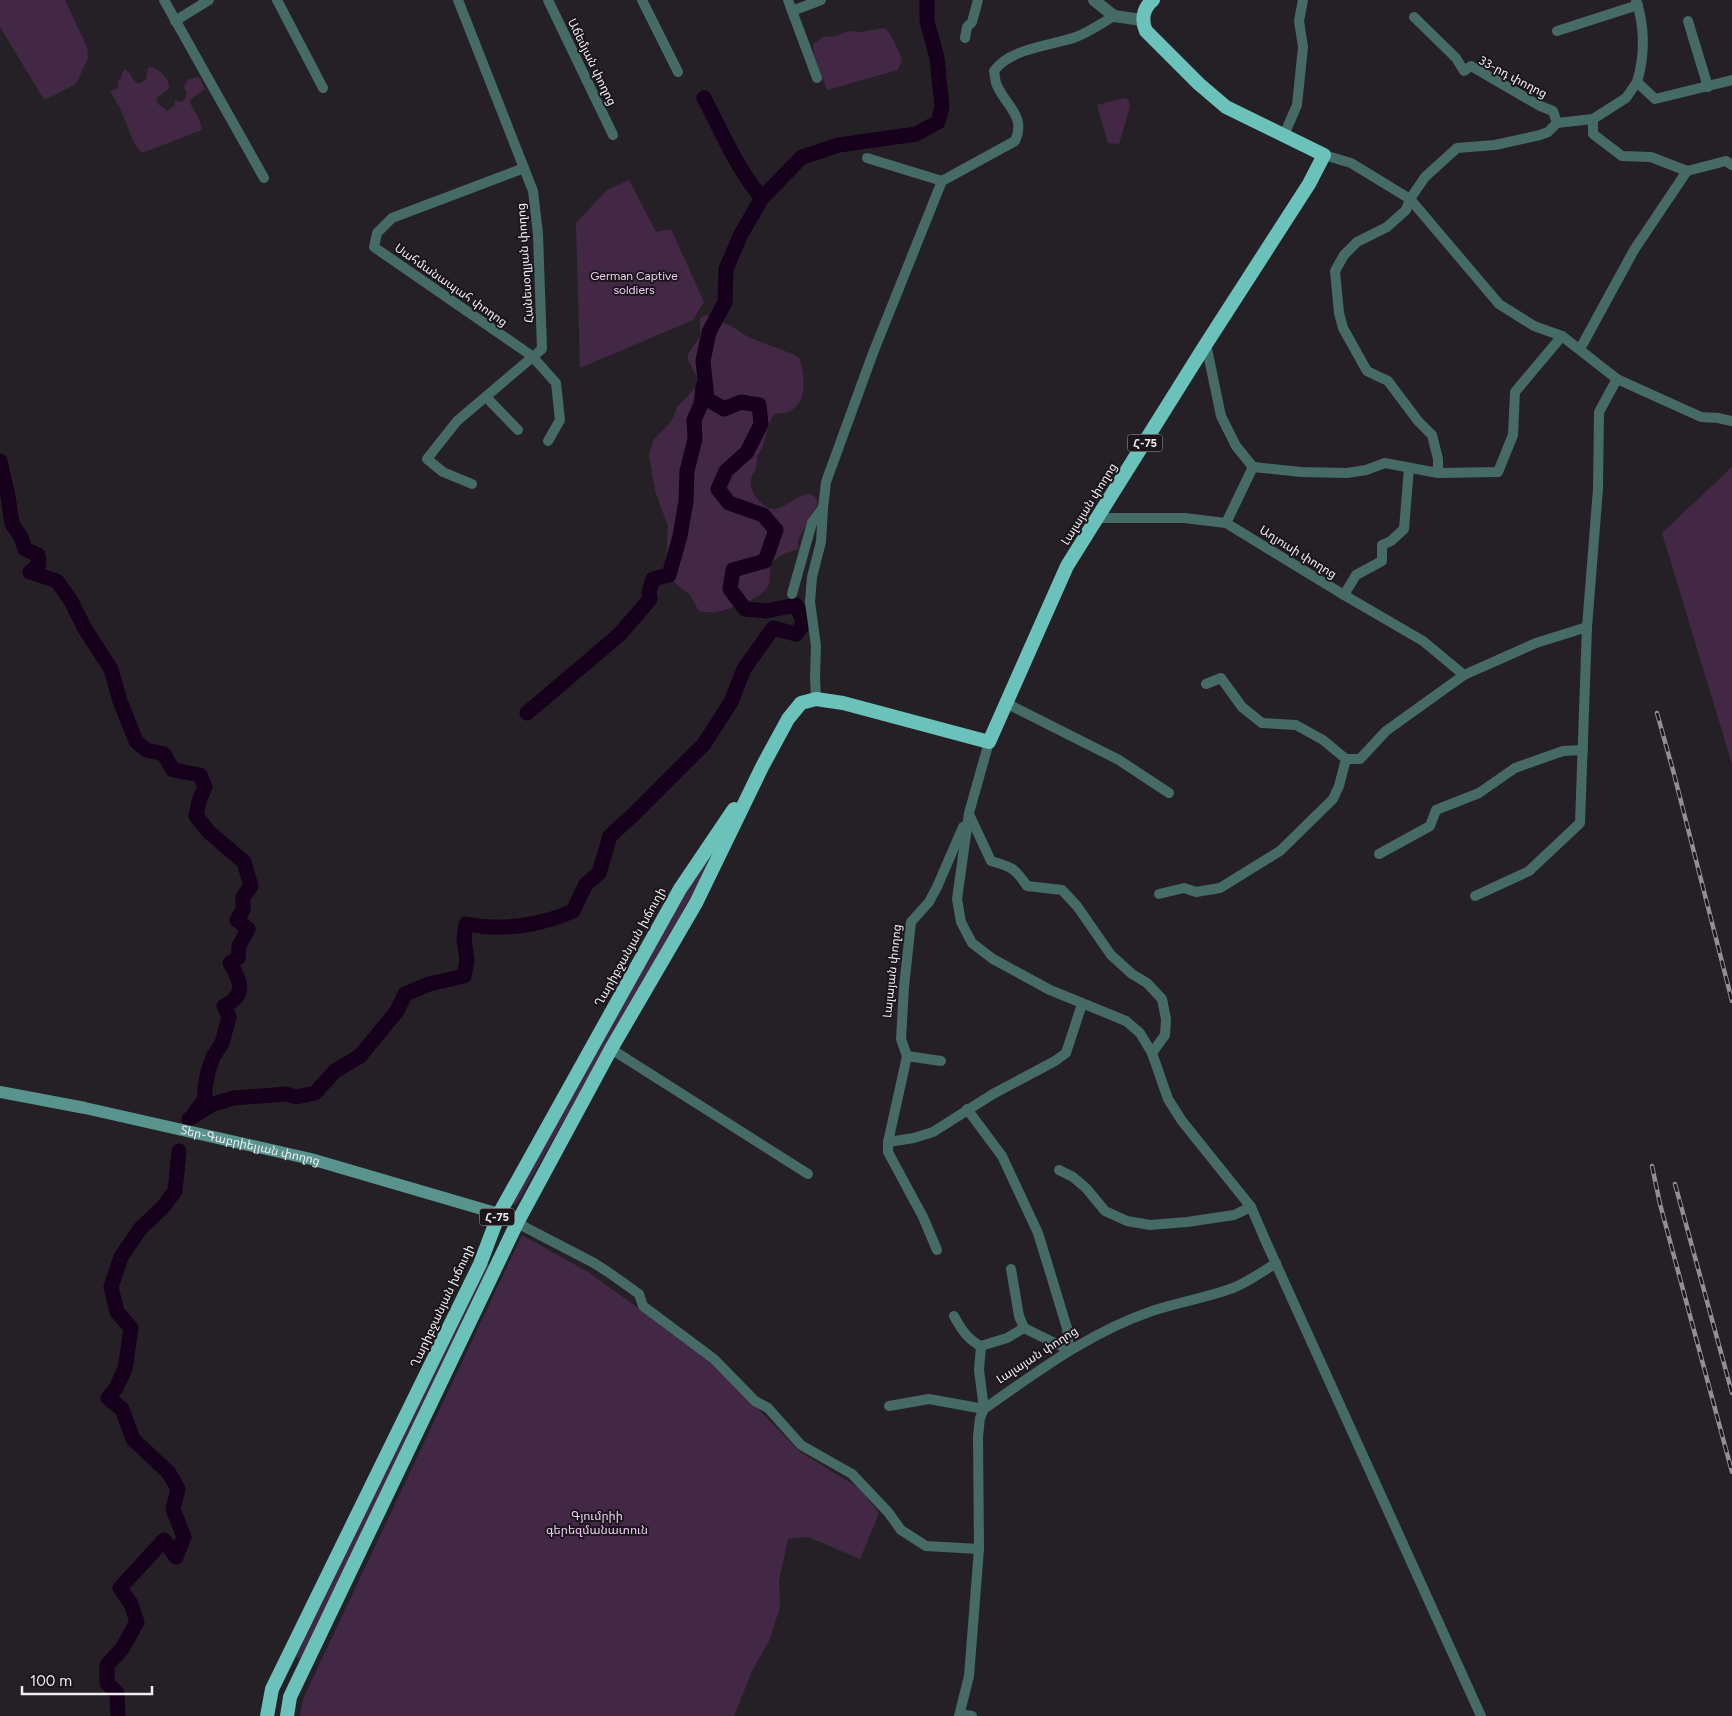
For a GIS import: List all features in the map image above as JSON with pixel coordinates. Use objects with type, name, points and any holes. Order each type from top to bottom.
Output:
[{"type":"highway","points":[[1153,0],[1144,11],[1142,20],[1146,31],[1199,84],[1226,107],[1324,155]]},
{"type":"highway","name":"Լալայան փողոց","points":[[989,742],[1068,566],[1206,344],[1309,184],[1324,155]]},
{"type":"highway","points":[[816,699],[843,703],[989,742]]},
{"type":"highway","name":"Ղարիբջանյան խճուղի","points":[[287,1716],[292,1693],[517,1223],[611,1049],[696,903],[762,767],[788,719],[801,703],[816,699]]},
{"type":"highway","name":"Ղարիբջանյան խճուղի","points":[[267,1716],[272,1689],[480,1264],[499,1214],[680,889],[762,767]]},
{"type":"highway","points":[[272,1689],[292,1693]]},
{"type":"main road","name":"Տեր-Գաբրիելյան փողոց","points":[[0,1092],[85,1108],[311,1159],[499,1214],[517,1223]]},
{"type":"street","points":[[164,0],[264,178]]},
{"type":"street","points":[[175,21],[209,0]]},
{"type":"street","points":[[277,0],[324,88]]},
{"type":"street","name":"Հանեսօղլյան փողոց","points":[[458,0],[533,191],[538,234],[541,293],[542,349],[457,421],[427,459],[443,472],[472,484]]},
{"type":"street","name":"Աճեմյան փողոց","points":[[548,0],[613,134]]},
{"type":"street","points":[[642,0],[678,72]]},
{"type":"street","points":[[788,0],[817,78]]},
{"type":"street","points":[[792,11],[821,0]]},
{"type":"street","points":[[965,38],[966,27],[972,22],[978,0]]},
{"type":"street","points":[[1094,0],[1114,16],[1142,20]]},
{"type":"street","points":[[1284,135],[1296,105],[1303,47],[1299,21],[1303,0]]},
{"type":"street","points":[[1438,473],[1438,459],[1432,434],[1418,421],[1388,381],[1367,371],[1343,328],[1339,313],[1335,271],[1344,255],[1357,242],[1387,227],[1406,210],[1410,199],[1425,177],[1457,148],[1495,145],[1540,135],[1548,132],[1557,123],[1593,119],[1626,98],[1637,82],[1642,64],[1643,28],[1637,2],[1557,31]]},
{"type":"street","points":[[816,699],[816,646],[810,602],[812,577],[821,542],[826,482],[870,362],[942,182],[1015,141],[1019,131],[1015,113],[996,83],[994,71],[998,65],[1010,56],[1077,37],[1114,16]]},
{"type":"street","name":"33-րդ փողոց","points":[[1414,17],[1456,58],[1464,71],[1471,66],[1540,106],[1553,111],[1557,123]]},
{"type":"street","points":[[1688,21],[1708,87]]},
{"type":"street","points":[[1637,82],[1655,99],[1732,80]]},
{"type":"street","points":[[1593,119],[1593,134],[1622,156],[1651,157],[1687,171],[1726,161],[1732,165]]},
{"type":"street","points":[[1324,155],[1351,163],[1410,199],[1499,304],[1534,326],[1562,336],[1617,379],[1701,417],[1718,418],[1732,422]]},
{"type":"street","points":[[867,158],[942,182]]},
{"type":"street","name":"Սահմանապահ փողոց","points":[[524,168],[392,218],[377,232],[374,247],[532,356],[556,382],[560,420],[548,441]]},
{"type":"street","points":[[1580,349],[1634,250],[1687,171]]},
{"type":"street","points":[[1206,344],[1221,416],[1236,446],[1253,467],[1301,472],[1346,473],[1366,470],[1385,463],[1438,473],[1498,472],[1512,435],[1515,392],[1562,336]]},
{"type":"street","points":[[1475,896],[1529,871],[1580,823],[1587,627],[1598,490],[1599,412],[1617,379]]},
{"type":"street","points":[[486,397],[518,430]]},
{"type":"street","points":[[1226,522],[1253,467]]},
{"type":"street","points":[[1344,596],[1356,574],[1382,560],[1382,545],[1391,541],[1404,529],[1409,468]]},
{"type":"street","points":[[792,594],[812,523],[823,508]]},
{"type":"street","name":"Աղյուսի փողոց","points":[[1097,518],[1184,518],[1226,522],[1344,596],[1423,641],[1464,675]]},
{"type":"street","points":[[1206,684],[1221,678],[1242,707],[1262,723],[1296,725],[1323,740],[1346,760],[1360,760],[1386,731],[1464,675],[1536,642],[1587,627]]},
{"type":"street","points":[[1006,703],[1120,760],[1169,792]]},
{"type":"street","name":"Լալայան փողոց","points":[[984,1409],[1069,1350],[1115,1326],[1152,1311],[1191,1302],[1234,1287],[1276,1263],[1252,1207],[1182,1121],[1168,1099],[1152,1053],[1140,1033],[1126,1021],[1050,990],[993,959],[972,943],[961,922],[957,899],[969,814],[989,742]]},
{"type":"street","points":[[1379,854],[1430,826],[1436,810],[1479,793],[1514,768],[1563,751],[1583,750]]},
{"type":"street","points":[[1159,894],[1184,888],[1196,892],[1220,888],[1280,851],[1333,799],[1339,786],[1346,760]]},
{"type":"street","points":[[969,814],[991,861],[1018,872],[1027,886],[1062,890],[1077,906],[1111,955],[1132,974],[1147,983],[1162,999],[1166,1019],[1165,1035],[1152,1053]]},
{"type":"street","name":"Լալայան փողոց","points":[[937,1250],[923,1217],[888,1152],[888,1142],[907,1056],[901,1039],[911,922],[929,902],[969,814]]},
{"type":"street","points":[[888,1142],[914,1138],[933,1132],[967,1109],[1056,1061],[1066,1053],[1082,1004]]},
{"type":"street","points":[[611,1049],[808,1174]]},
{"type":"street","points":[[907,1056],[941,1061]]},
{"type":"street","points":[[967,1109],[1002,1156],[1038,1233],[1067,1328],[1069,1350]]},
{"type":"street","points":[[1059,1170],[1073,1177],[1086,1188],[1106,1211],[1126,1221],[1150,1225],[1187,1222],[1234,1215],[1252,1207]]},
{"type":"street","points":[[517,1223],[594,1263],[639,1294],[643,1306],[714,1359],[755,1400],[768,1408],[802,1445],[852,1474],[888,1512],[901,1530],[926,1546],[979,1548]]},
{"type":"street","points":[[1276,1263],[1480,1716]]},
{"type":"street","points":[[1011,1270],[1019,1316],[1024,1328],[1069,1350]]},
{"type":"street","points":[[954,1316],[972,1342],[981,1346],[1007,1338],[1024,1328]]},
{"type":"street","points":[[972,1716],[959,1715],[969,1676],[979,1548],[978,1436],[980,1418],[984,1409],[980,1370],[981,1346]]},
{"type":"street","points":[[889,1406],[929,1399],[984,1409]]},
{"type":"green space","points":[[0,0],[65,0],[87,47],[88,58],[76,84],[47,99],[43,98],[0,27]]},
{"type":"green space","points":[[885,28],[892,37],[902,59],[898,70],[827,90],[814,55],[813,44],[824,37],[837,36],[848,31],[860,32]]},
{"type":"green space","points":[[152,67],[162,73],[168,82],[169,89],[156,98],[158,104],[167,111],[174,106],[175,100],[180,102],[185,99],[187,93],[184,87],[190,79],[200,78],[205,89],[192,98],[190,103],[200,121],[202,130],[142,153],[134,143],[120,108],[110,91],[118,88],[118,82],[125,69],[139,84],[146,80],[148,68]]},
{"type":"green space","points":[[1124,98],[1128,99],[1130,107],[1119,144],[1108,143],[1097,105]]},
{"type":"green space","name":"German Captive soldiers","points":[[629,180],[656,232],[671,229],[704,302],[693,320],[580,368],[576,223],[607,190]]},
{"type":"green space","points":[[705,315],[731,326],[748,337],[795,355],[800,359],[803,374],[802,396],[795,408],[788,412],[776,414],[770,420],[763,447],[757,456],[757,465],[751,479],[751,488],[760,502],[772,509],[810,494],[815,497],[818,504],[800,536],[798,541],[799,549],[786,553],[771,566],[770,580],[766,589],[751,600],[718,612],[699,611],[690,595],[676,584],[669,575],[666,559],[668,526],[655,491],[649,454],[654,439],[669,424],[677,407],[698,383],[688,360],[688,354],[700,337],[700,318]]},
{"type":"green space","points":[[1732,467],[1732,764],[1662,533]]},
{"type":"green space","points":[[704,862],[709,864],[707,868],[516,1205],[510,1203]]},
{"type":"green space","name":"Գյումրիի գերեզմանատուն","points":[[522,1235],[588,1272],[712,1361],[799,1451],[859,1488],[879,1513],[860,1559],[808,1537],[788,1539],[779,1581],[780,1607],[769,1641],[752,1671],[734,1716],[300,1716],[303,1699]]},
{"type":"green space","points":[[486,1264],[492,1265],[302,1659],[296,1657]]},
{"type":"waterway","points":[[189,1119],[213,1104],[234,1098],[287,1094],[296,1097],[315,1093],[335,1071],[360,1056],[397,1011],[405,994],[429,984],[464,976],[467,960],[464,939],[466,924],[493,927],[520,926],[534,924],[573,911],[586,884],[599,873],[610,836],[704,744],[731,702],[744,669],[773,628],[796,634],[804,623],[796,605],[766,611],[745,609],[730,589],[733,570],[765,561],[776,530],[763,515],[729,503],[718,489],[726,471],[747,452],[761,424],[759,405],[741,402],[724,409],[707,399],[703,361],[709,332],[725,302],[726,269],[741,234],[762,198],[802,157],[839,145],[916,134],[938,122],[942,107],[937,58],[927,21],[927,0]]},
{"type":"waterway","points":[[704,98],[738,163],[762,198]]},
{"type":"waterway","points":[[527,713],[620,634],[650,599],[649,592],[653,579],[669,575],[680,536],[686,501],[687,471],[695,439],[694,420],[701,404],[703,386]]},
{"type":"waterway","points":[[0,461],[12,524],[21,537],[25,549],[38,555],[39,564],[30,572],[57,581],[111,669],[120,701],[136,741],[146,750],[164,754],[173,770],[200,775],[205,787],[199,801],[196,816],[209,832],[244,862],[251,886],[243,897],[243,910],[237,920],[248,929],[239,946],[238,958],[230,963],[240,987],[236,997],[224,1006],[229,1017],[222,1043],[213,1057],[208,1072],[205,1099],[195,1112]]},
{"type":"waterway","points":[[118,1716],[117,1693],[107,1683],[107,1665],[122,1649],[137,1622],[131,1604],[120,1588],[164,1540],[176,1557],[184,1537],[173,1509],[178,1489],[169,1473],[133,1439],[122,1409],[108,1398],[116,1388],[125,1369],[131,1328],[117,1312],[111,1287],[121,1257],[140,1229],[163,1207],[175,1191],[179,1151]]},
{"type":"railway","points":[[1657,713],[1732,1001]]},
{"type":"railway","points":[[1652,1166],[1660,1204],[1732,1472]]},
{"type":"railway","points":[[1675,1184],[1732,1393]]}]
